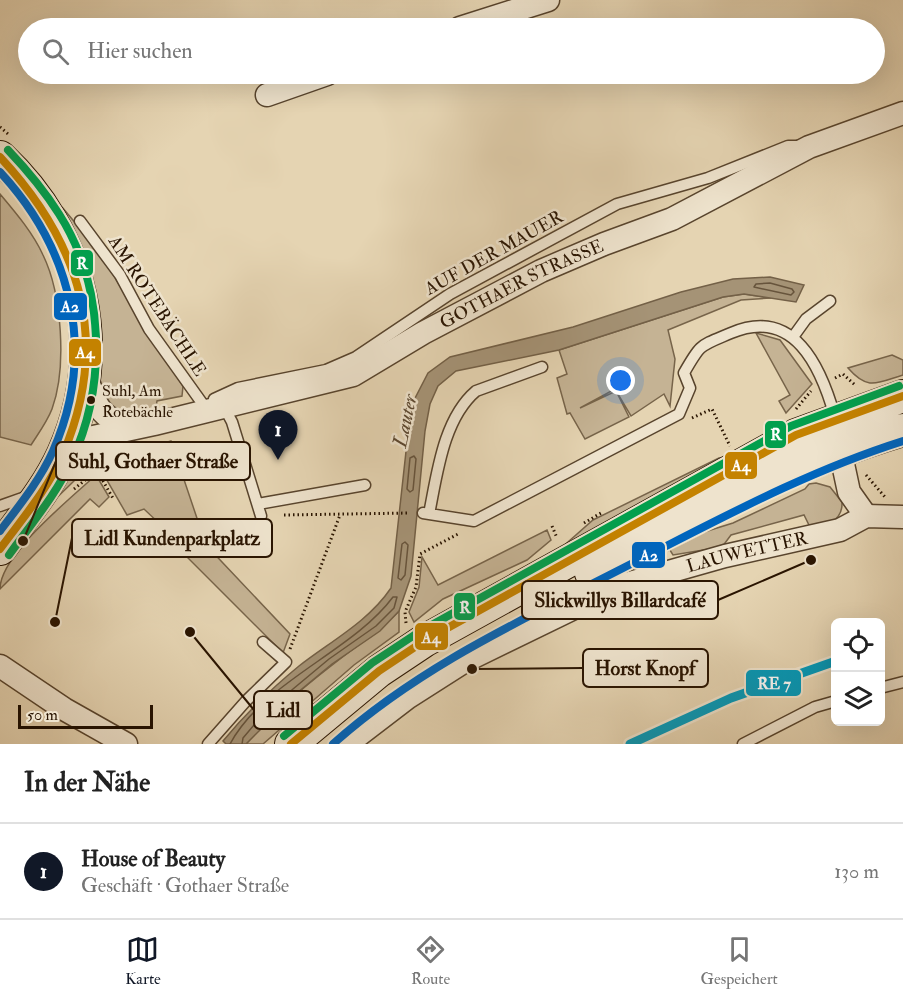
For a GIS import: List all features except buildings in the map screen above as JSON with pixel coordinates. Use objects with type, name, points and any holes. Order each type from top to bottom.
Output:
[{"type":"main road","points":[[0,157],[37,198],[52,221],[77,281],[84,309],[86,372],[84,395],[66,447],[55,492],[0,549]]},
{"type":"main road","points":[[317,744],[346,718],[417,666],[528,605],[766,483],[838,434],[903,396]]},
{"type":"main road","points":[[291,744],[378,671],[424,641],[755,456],[838,434],[903,430]]},
{"type":"street","points":[[491,18],[548,0]]},
{"type":"street","points":[[267,95],[298,84]]},
{"type":"street","name":"GOTHAER STRASSE","points":[[66,447],[84,439],[215,406],[353,375],[423,333],[541,271],[604,244],[672,219],[809,147],[903,113]]},
{"type":"street","points":[[86,372],[93,398],[102,413],[112,422],[132,428]]},
{"type":"street","points":[[838,434],[849,492],[866,516]]},
{"type":"street","name":"LAUWETTER","points":[[347,744],[407,698],[465,661],[619,586],[725,556],[840,530],[866,516],[896,508]]},
{"type":"street","points":[[0,666],[64,709],[126,744]]},
{"type":"lane","name":"AUF DER MAUER","points":[[215,406],[238,388],[326,370],[356,357],[450,294],[617,204],[708,178],[788,146],[809,147]]},
{"type":"lane","name":"AM ROTEBÄCHLE","points":[[80,220],[120,275],[149,329],[232,423],[261,516]]},
{"type":"lane","points":[[793,337],[806,319],[830,301]]},
{"type":"lane","points":[[542,367],[476,391],[468,398],[450,434],[426,514],[474,521],[679,414],[690,388],[684,373],[698,347],[750,325],[774,327],[793,337],[804,349],[825,383],[838,434]]},
{"type":"lane","points":[[258,504],[365,484]]},
{"type":"lane","points":[[0,506],[55,492]]},
{"type":"lane","points":[[208,744],[246,701],[286,662],[263,642]]},
{"type":"lane","points":[[885,687],[903,682]]},
{"type":"lane","points":[[742,744],[815,706],[831,702]]},
{"type":"path","points":[[679,414],[691,418],[712,410],[731,447]]},
{"type":"path","points":[[55,492],[96,469],[114,455],[125,452]]},
{"type":"path","points":[[96,469],[114,500]]},
{"type":"path","points":[[864,471],[896,508]]},
{"type":"path","points":[[286,662],[340,514]]},
{"type":"path","points":[[261,516],[426,514]]},
{"type":"path","points":[[406,628],[405,612],[416,587],[420,554],[472,526],[474,521]]},
{"type":"path","points":[[552,526],[560,544]]},
{"type":"shaded area","points":[[0,194],[24,223],[43,255],[55,290],[58,310],[61,353],[57,392],[50,414],[31,445],[0,437]]},
{"type":"shaded area","points":[[62,207],[97,249],[183,386],[182,396],[157,401],[155,413],[126,416],[115,411],[102,400],[85,258]]},
{"type":"shaded area","points":[[744,294],[771,298],[741,300],[668,330],[675,359],[670,406],[664,394],[631,416],[615,389],[580,408],[616,391],[629,417],[585,439],[570,413],[567,414],[557,378],[567,374],[559,350],[723,297]]},
{"type":"shaded area","points":[[756,333],[780,340],[812,384],[786,413],[779,401],[790,395]]},
{"type":"shaded area","points":[[892,355],[903,360],[903,375],[886,381],[873,383],[861,380],[848,368]]},
{"type":"shaded area","points":[[171,441],[206,545],[290,634],[283,653],[176,546],[179,542],[144,509],[127,515],[101,470],[119,457]]},
{"type":"shaded area","points":[[109,455],[75,480],[43,511],[75,471]]},
{"type":"shaded area","points":[[737,455],[413,638],[443,613],[551,557],[593,520],[719,458]]},
{"type":"shaded area","points":[[96,475],[109,497],[99,507],[90,499],[0,589],[3,575],[11,560],[24,544]]},
{"type":"shaded area","points":[[816,483],[830,487],[842,502],[840,514],[832,522],[809,525],[804,515],[731,535],[722,547],[673,555],[668,547],[733,523],[805,489],[809,484]]},
{"type":"shaded area","points":[[547,530],[551,540],[527,560],[443,599],[414,622],[409,612],[419,587],[422,557],[438,585]]},
{"type":"shaded area","points":[[399,611],[399,632],[354,665],[263,744],[246,744],[297,694]]},
{"type":"water","points":[[770,277],[804,285],[796,302],[744,294],[723,297],[559,350],[456,371],[438,386],[430,404],[425,431],[411,576],[399,611],[380,631],[332,664],[297,693],[246,744],[226,744],[223,741],[279,683],[360,621],[391,588],[411,406],[428,373],[450,357],[573,327],[681,292],[733,279]]},
{"type":"transit line","name":"R","points":[[8,150],[47,197],[74,242],[93,303],[96,336],[91,400],[72,460],[51,497],[9,555]]},
{"type":"transit line","name":"A4","points":[[0,157],[28,190],[51,224],[68,259],[80,296],[86,333],[85,372],[77,412],[63,454],[42,492],[0,549]]},
{"type":"transit line","name":"A2","points":[[0,172],[25,202],[45,234],[60,268],[70,303],[75,339],[73,376],[66,414],[53,451],[36,482],[0,531]]},
{"type":"transit line","name":"R","points":[[284,736],[372,663],[419,632],[791,426],[899,386]]},
{"type":"transit line","name":"A4","points":[[291,744],[379,671],[424,641],[796,435],[903,396]]},
{"type":"transit line","name":"A2","points":[[333,744],[366,716],[437,667],[512,625],[762,498],[831,467],[903,441]]},
{"type":"transit line","points":[[630,744],[731,698],[831,663]]},
{"type":"place","name":"Suhl, Am Rotebächle","points":[[91,400]]},
{"type":"place","name":"House of Beauty","points":[[278,460]]},
{"type":"place","name":"Suhl, Gothaer Straße","points":[[23,541]]},
{"type":"place","name":"Slickwillys Billardcafé","points":[[811,560]]},
{"type":"place","name":"Lidl Kundenparkplatz","points":[[55,622]]},
{"type":"place","name":"Lidl","points":[[190,632]]},
{"type":"place","name":"Horst Knopf","points":[[472,669]]},
{"type":"water label","name":"Lauter","points":[[405,421]]}]
